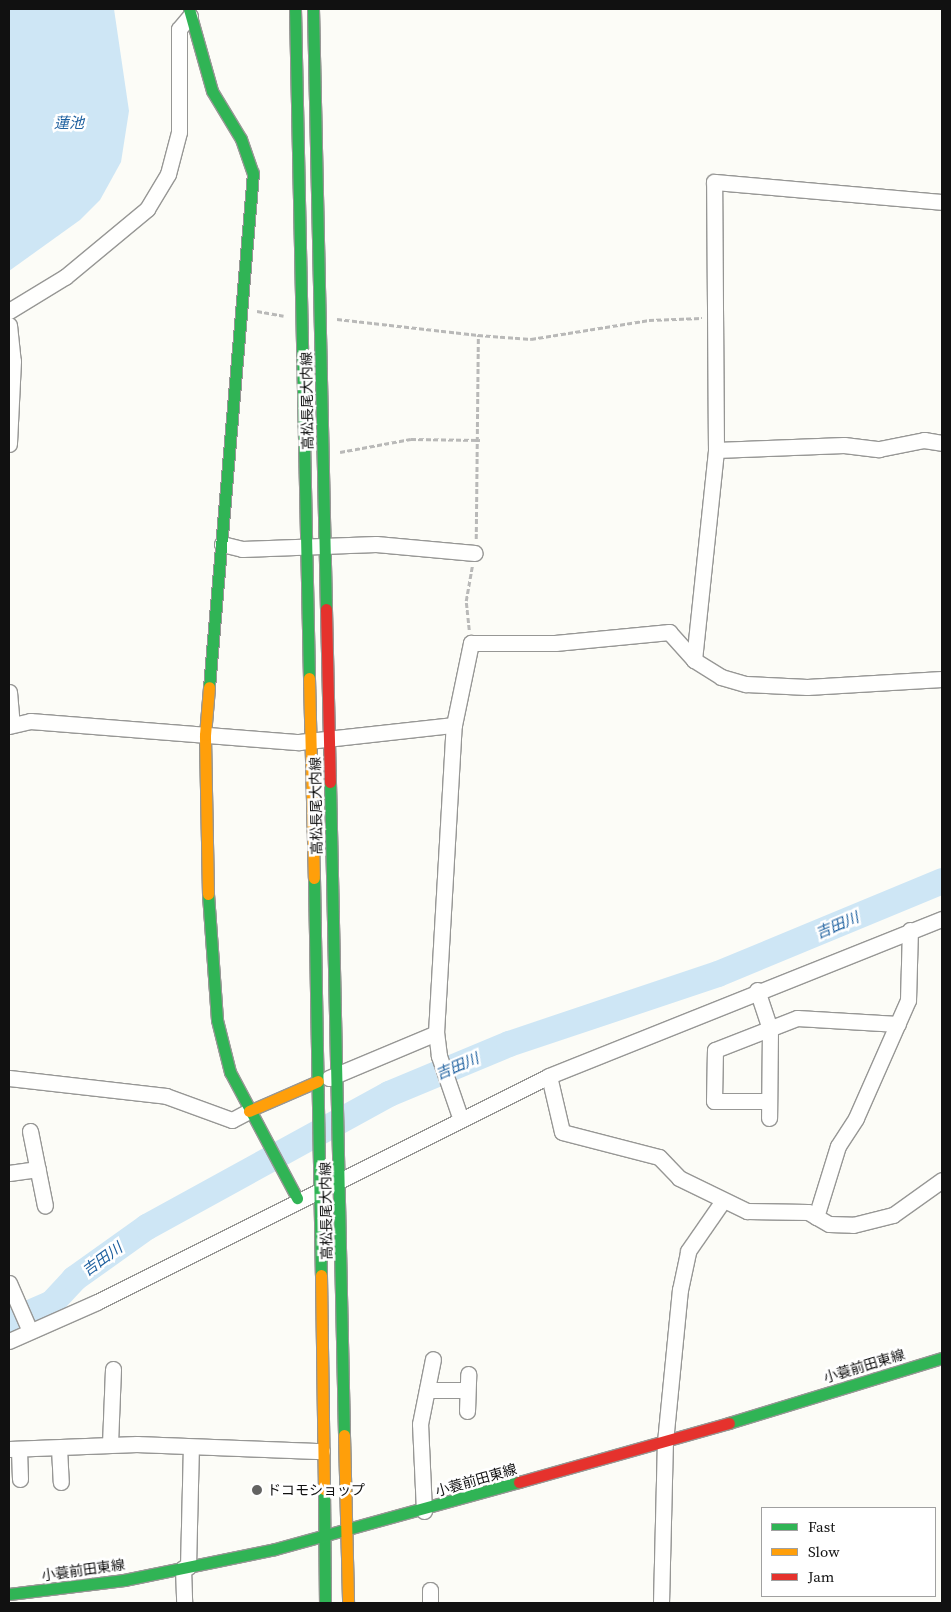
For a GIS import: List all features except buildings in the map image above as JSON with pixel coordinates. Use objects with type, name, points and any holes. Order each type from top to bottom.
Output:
[{"type":"main road","name":"高松長尾大内線","points":[[295,9],[320,1181],[325,1603]]},
{"type":"main road","name":"高松長尾大内線","points":[[313,9],[348,1531],[348,1603]]},
{"type":"main road","points":[[190,12],[212,90],[241,138],[253,172],[244,308],[205,735],[209,950],[216,1020],[230,1072],[256,1125],[294,1192]]},
{"type":"main road","points":[[249,1111],[318,1087]]},
{"type":"main road","name":"小蓑前田東線","points":[[9,1594],[49,1597],[348,1531],[665,1442],[942,1358]]},
{"type":"street","points":[[9,311],[65,277],[147,209],[168,174],[179,132],[179,29],[190,12]]},
{"type":"street","points":[[694,660],[716,450],[719,318],[714,182],[941,198]]},
{"type":"street","points":[[9,325],[13,361],[9,444]]},
{"type":"street","points":[[716,450],[844,445],[879,449],[924,440],[942,442]]},
{"type":"street","points":[[222,544],[242,549],[307,545],[376,544],[475,553]]},
{"type":"street","points":[[460,1117],[439,1056],[436,1033],[454,725],[471,643],[555,643],[669,632],[694,660],[721,677],[746,684],[807,687],[942,679]]},
{"type":"street","points":[[9,692],[10,725],[30,721],[205,735],[311,741],[454,725]]},
{"type":"street","points":[[9,1341],[27,1326],[96,1302],[294,1192],[549,1076],[756,990],[942,919]]},
{"type":"street","points":[[816,1217],[838,1146],[856,1118],[908,1000],[910,930]]},
{"type":"street","points":[[756,990],[770,1029],[769,1118]]},
{"type":"street","points":[[769,1101],[714,1101],[715,1050],[797,1018],[898,1024]]},
{"type":"street","points":[[318,1087],[436,1033]]},
{"type":"street","points":[[549,1076],[562,1132],[659,1157],[679,1178],[722,1202],[747,1211],[808,1212],[829,1224],[853,1225],[893,1215],[942,1180]]},
{"type":"street","points":[[9,1078],[166,1096],[232,1120],[249,1111]]},
{"type":"street","points":[[30,1131],[45,1206]]},
{"type":"street","points":[[9,1173],[38,1169]]},
{"type":"street","points":[[660,1603],[665,1442],[688,1251],[722,1202]]},
{"type":"street","points":[[10,1288],[27,1326]]},
{"type":"street","points":[[424,1511],[420,1424],[432,1360]]},
{"type":"street","points":[[110,1444],[113,1369]]},
{"type":"street","points":[[467,1411],[468,1374]]},
{"type":"street","points":[[427,1390],[467,1390]]},
{"type":"street","points":[[20,1479],[14,1449],[110,1444],[322,1451]]},
{"type":"street","points":[[184,1603],[191,1447]]},
{"type":"street","points":[[59,1448],[61,1482]]},
{"type":"path","points":[[244,308],[292,318]]},
{"type":"path","points":[[331,318],[365,318],[478,335],[531,339],[650,320],[719,318]]},
{"type":"path","points":[[334,453],[411,439],[480,440],[478,335]]},
{"type":"water","name":"蓮池","points":[[9,9],[114,9],[129,111],[121,162],[100,200],[80,220],[9,271]]},
{"type":"waterway","name":"吉田川","points":[[9,1322],[52,1303],[74,1279],[147,1227],[389,1094],[509,1044],[718,974],[942,881]]},
{"type":"traffic: fast","points":[[189,9],[212,91],[241,139],[253,173],[209,687]]},
{"type":"traffic: fast","points":[[295,9],[309,678]]},
{"type":"traffic: fast","points":[[313,9],[326,609]]},
{"type":"traffic: fast","points":[[330,782],[344,1435]]},
{"type":"traffic: fast","points":[[314,878],[321,1275]]},
{"type":"traffic: fast","points":[[208,894],[217,1020],[230,1072],[297,1198]]},
{"type":"traffic: fast","points":[[729,1423],[942,1358]]},
{"type":"traffic: fast","points":[[9,1594],[124,1580],[275,1549],[519,1482]]},
{"type":"traffic: fast","points":[[324,1489],[325,1603]]},
{"type":"traffic: slow","points":[[309,678],[314,878]]},
{"type":"traffic: slow","points":[[208,894],[205,735],[209,687]]},
{"type":"traffic: slow","points":[[249,1111],[318,1081]]},
{"type":"traffic: slow","points":[[321,1275],[324,1489]]},
{"type":"traffic: slow","points":[[344,1435],[348,1603]]},
{"type":"traffic: jam","points":[[326,609],[330,782]]},
{"type":"traffic: jam","points":[[519,1482],[729,1423]]},
{"type":"place","name":"ドコモショップ","points":[[257,1490]]}]
